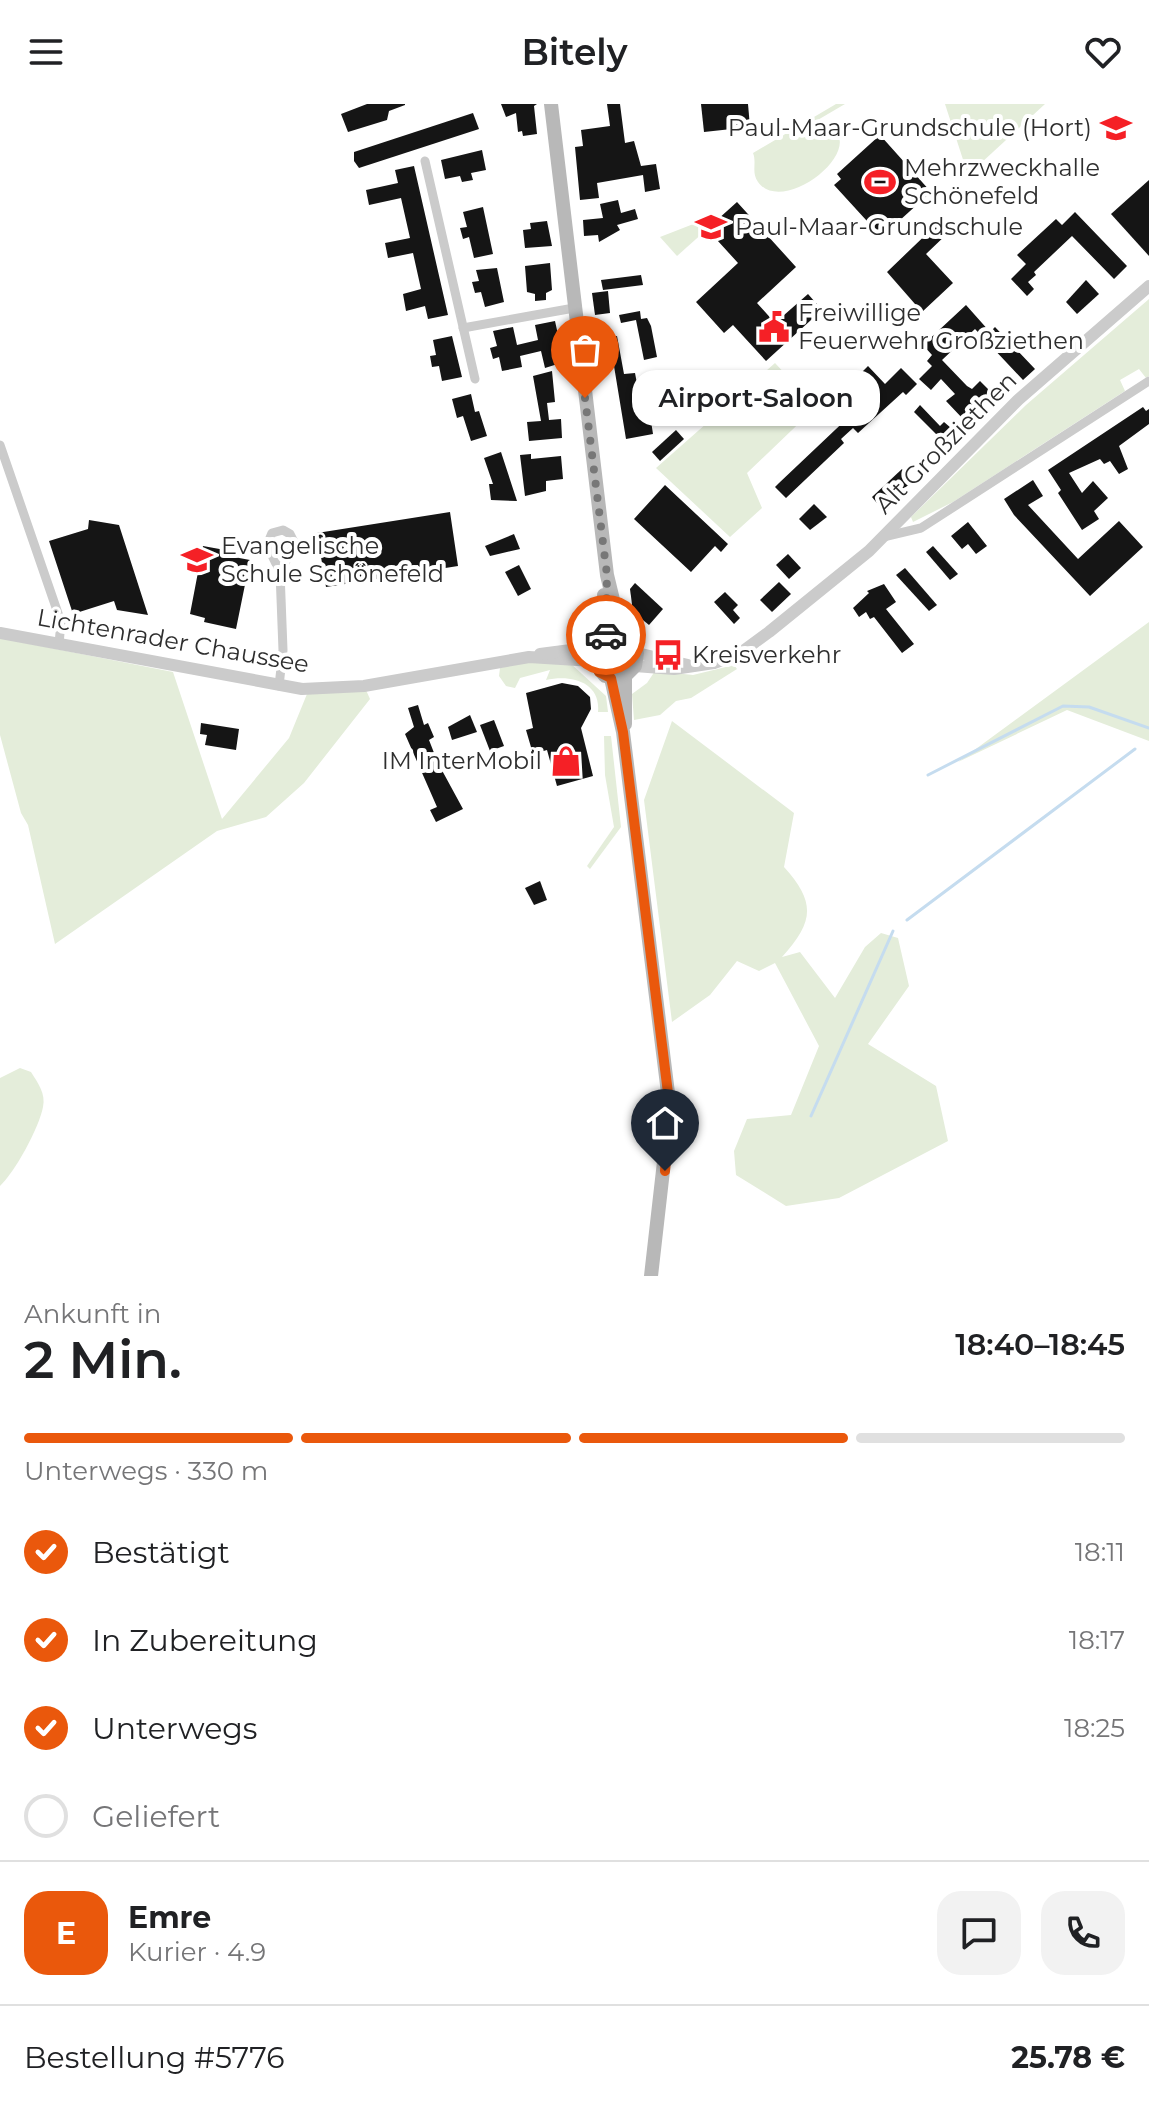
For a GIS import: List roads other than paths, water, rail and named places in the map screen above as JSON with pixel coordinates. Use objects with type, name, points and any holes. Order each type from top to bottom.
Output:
[{"type":"main road","points":[[551,104],[607,575],[607,635],[594,654],[599,672],[627,668]]},
{"type":"main road","points":[[607,575],[623,635]]},
{"type":"main road","points":[[607,635],[623,635],[633,642],[627,668],[623,732],[670,1109],[651,1276]]},
{"type":"street","points":[[425,161],[475,379]]},
{"type":"street","name":"Alt Großziethen","points":[[627,668],[691,666],[714,663],[739,654],[883,537],[1018,400],[1149,286]]},
{"type":"street","points":[[463,328],[574,308]]},
{"type":"street","name":"Alt Großziethen","points":[[883,537],[921,528],[1149,381]]},
{"type":"street","points":[[0,445],[61,622],[59,644]]},
{"type":"street","points":[[279,686],[283,650],[280,572]]},
{"type":"street","name":"Lichtenrader Chaussee","points":[[0,633],[279,686],[322,689],[364,686],[556,650],[594,654]]},
{"type":"waterway","points":[[928,775],[1063,706],[1089,707],[1149,728]]},
{"type":"waterway","points":[[907,920],[1135,749]]},
{"type":"waterway","points":[[811,1116],[893,931]]},
{"type":"place","name":"Paul-Maar-Grundschule (Hort)","points":[[1116,128]]},
{"type":"place","name":"Mehrzweckhalle Schönefeld","points":[[880,182]]},
{"type":"place","name":"Paul-Maar-Grundschule","points":[[711,227]]},
{"type":"place","name":"Freiwillige Feuerwehr Großziethen","points":[[774,327]]},
{"type":"place","name":"Airport-Saloon","points":[[585,398]]},
{"type":"place","name":"Evangelische Schule Schönefeld","points":[[197,560]]},
{"type":"place","name":"Kreisverkehr","points":[[668,655]]},
{"type":"place","name":"IM InterMobil","points":[[566,761]]}]
